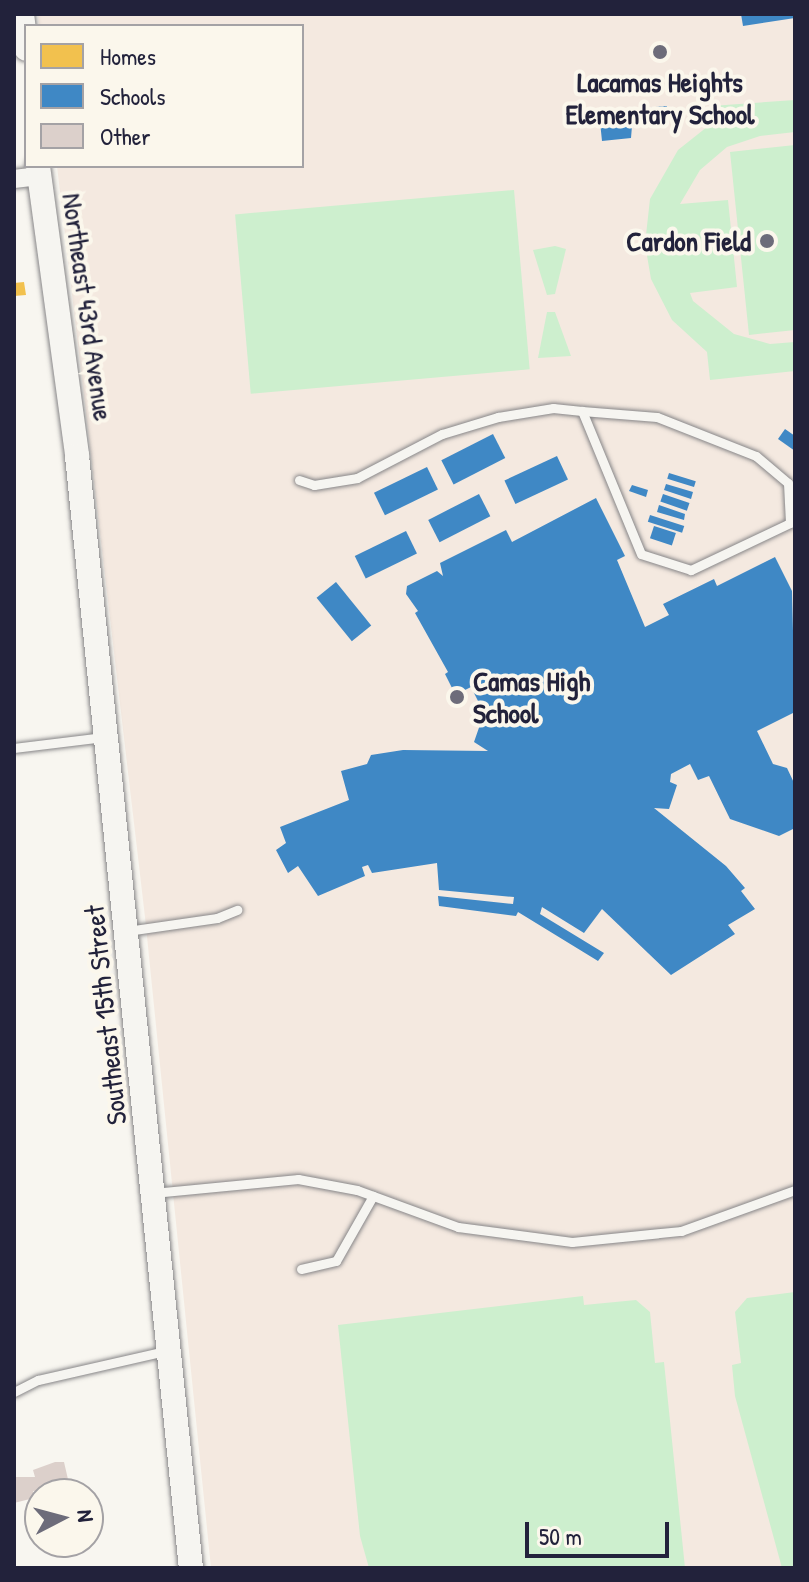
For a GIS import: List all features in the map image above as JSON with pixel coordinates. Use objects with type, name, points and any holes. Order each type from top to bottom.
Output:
[{"type":"street","points":[[14,179],[39,171]]},
{"type":"street","name":"Northeast 43rd Avenue","points":[[39,171],[77,456]]},
{"type":"street","name":"Southeast 15th Street","points":[[77,456],[169,1351],[187,1565]]},
{"type":"lane","points":[[299,480],[314,485],[357,478],[442,434],[498,417],[553,408],[628,411],[667,420],[756,456],[788,483],[792,525],[691,570],[641,554],[582,411]]},
{"type":"lane","points":[[14,748],[106,736]]},
{"type":"lane","points":[[126,931],[217,918],[237,910]]},
{"type":"lane","points":[[153,1193],[298,1179],[373,1196],[458,1227],[572,1242],[681,1231],[795,1190]]},
{"type":"lane","points":[[301,1269],[336,1261],[373,1196]]},
{"type":"lane","points":[[14,1392],[38,1380],[169,1351]]},
{"type":"shaded area","name":"Camas High School","points":[[38,14],[795,14],[795,1568],[211,1568],[145,917],[57,168],[304,168],[304,24],[39,24]]},
{"type":"green space","points":[[795,100],[795,132],[760,136],[727,147],[700,170],[680,204],[728,200],[737,287],[690,293],[693,301],[734,334],[770,344],[795,342],[795,371],[710,380],[707,352],[672,320],[651,279],[645,244],[650,199],[678,150],[712,123],[711,106]]},
{"type":"green space","name":"Cardon Field","points":[[795,145],[795,330],[749,335],[730,152]]},
{"type":"green space","points":[[514,190],[530,369],[251,394],[235,214]]},
{"type":"green space","points":[[555,246],[566,249],[555,294],[547,295],[533,250]]},
{"type":"green space","points":[[547,312],[555,312],[571,356],[538,358]]},
{"type":"green space","points":[[795,1292],[795,1568],[782,1568],[735,1396],[732,1365],[741,1363],[735,1312],[747,1298]]},
{"type":"green space","points":[[583,1296],[584,1305],[636,1300],[650,1312],[655,1363],[664,1362],[685,1568],[369,1568],[360,1536],[338,1325]]},
{"type":"building: Homes","points":[[24,282],[26,295],[14,296],[14,283]]},
{"type":"building: Schools","points":[[741,14],[795,14],[795,18],[743,26]]},
{"type":"building: Schools","points":[[667,106],[667,113],[648,116],[649,124],[632,126],[631,138],[602,141],[599,112]]},
{"type":"building: Schools","points":[[785,429],[795,436],[795,451],[778,439]]},
{"type":"building: Schools","points":[[493,434],[505,458],[454,484],[441,460]]},
{"type":"building: Schools","points":[[557,456],[568,480],[515,504],[504,481]]},
{"type":"building: Schools","points":[[427,467],[438,489],[385,515],[374,493]]},
{"type":"building: Schools","points":[[669,473],[696,481],[694,487],[667,479]]},
{"type":"building: Schools","points":[[666,484],[693,492],[691,499],[664,490]]},
{"type":"building: Schools","points":[[632,485],[648,490],[646,497],[629,491]]},
{"type":"building: Schools","points":[[479,494],[490,516],[440,542],[428,520]]},
{"type":"building: Schools","points":[[663,494],[689,503],[687,511],[660,502]]},
{"type":"building: Schools","name":"Camas High School","points":[[596,498],[625,556],[617,560],[645,627],[669,615],[663,604],[714,579],[717,586],[775,557],[792,591],[795,712],[757,731],[773,764],[787,768],[795,785],[795,828],[779,836],[730,819],[709,776],[698,780],[690,764],[671,774],[670,782],[677,785],[669,809],[654,808],[726,866],[745,888],[741,891],[755,909],[728,925],[735,934],[671,975],[602,909],[584,933],[542,907],[540,914],[604,953],[598,961],[518,912],[516,916],[439,906],[438,896],[513,904],[514,897],[439,890],[437,863],[372,873],[368,865],[362,867],[365,876],[318,896],[298,866],[288,873],[276,850],[286,843],[280,827],[349,800],[341,771],[367,764],[371,755],[403,750],[488,751],[474,742],[482,719],[490,722],[491,714],[486,717],[471,687],[459,693],[453,690],[445,674],[448,672],[415,613],[418,611],[406,594],[407,586],[437,571],[443,576],[440,563],[506,530],[512,542]]},
{"type":"building: Schools","points":[[659,505],[685,514],[684,520],[657,512]]},
{"type":"building: Schools","points":[[650,515],[684,526],[682,533],[648,522]]},
{"type":"building: Schools","points":[[654,526],[676,533],[672,545],[650,538]]},
{"type":"building: Schools","points":[[406,531],[417,553],[366,578],[355,556]]},
{"type":"building: Schools","points":[[336,582],[371,626],[352,641],[317,598]]},
{"type":"building: Other","points":[[64,1462],[68,1478],[24,1478],[24,1500],[14,1503],[14,1477],[35,1477],[33,1470]]},
{"type":"place","name":"Lacamas Heights Elementary School","points":[[660,52]]},
{"type":"place","name":"Cardon Field","points":[[767,241]]},
{"type":"place","name":"Camas High School","points":[[457,697]]}]
